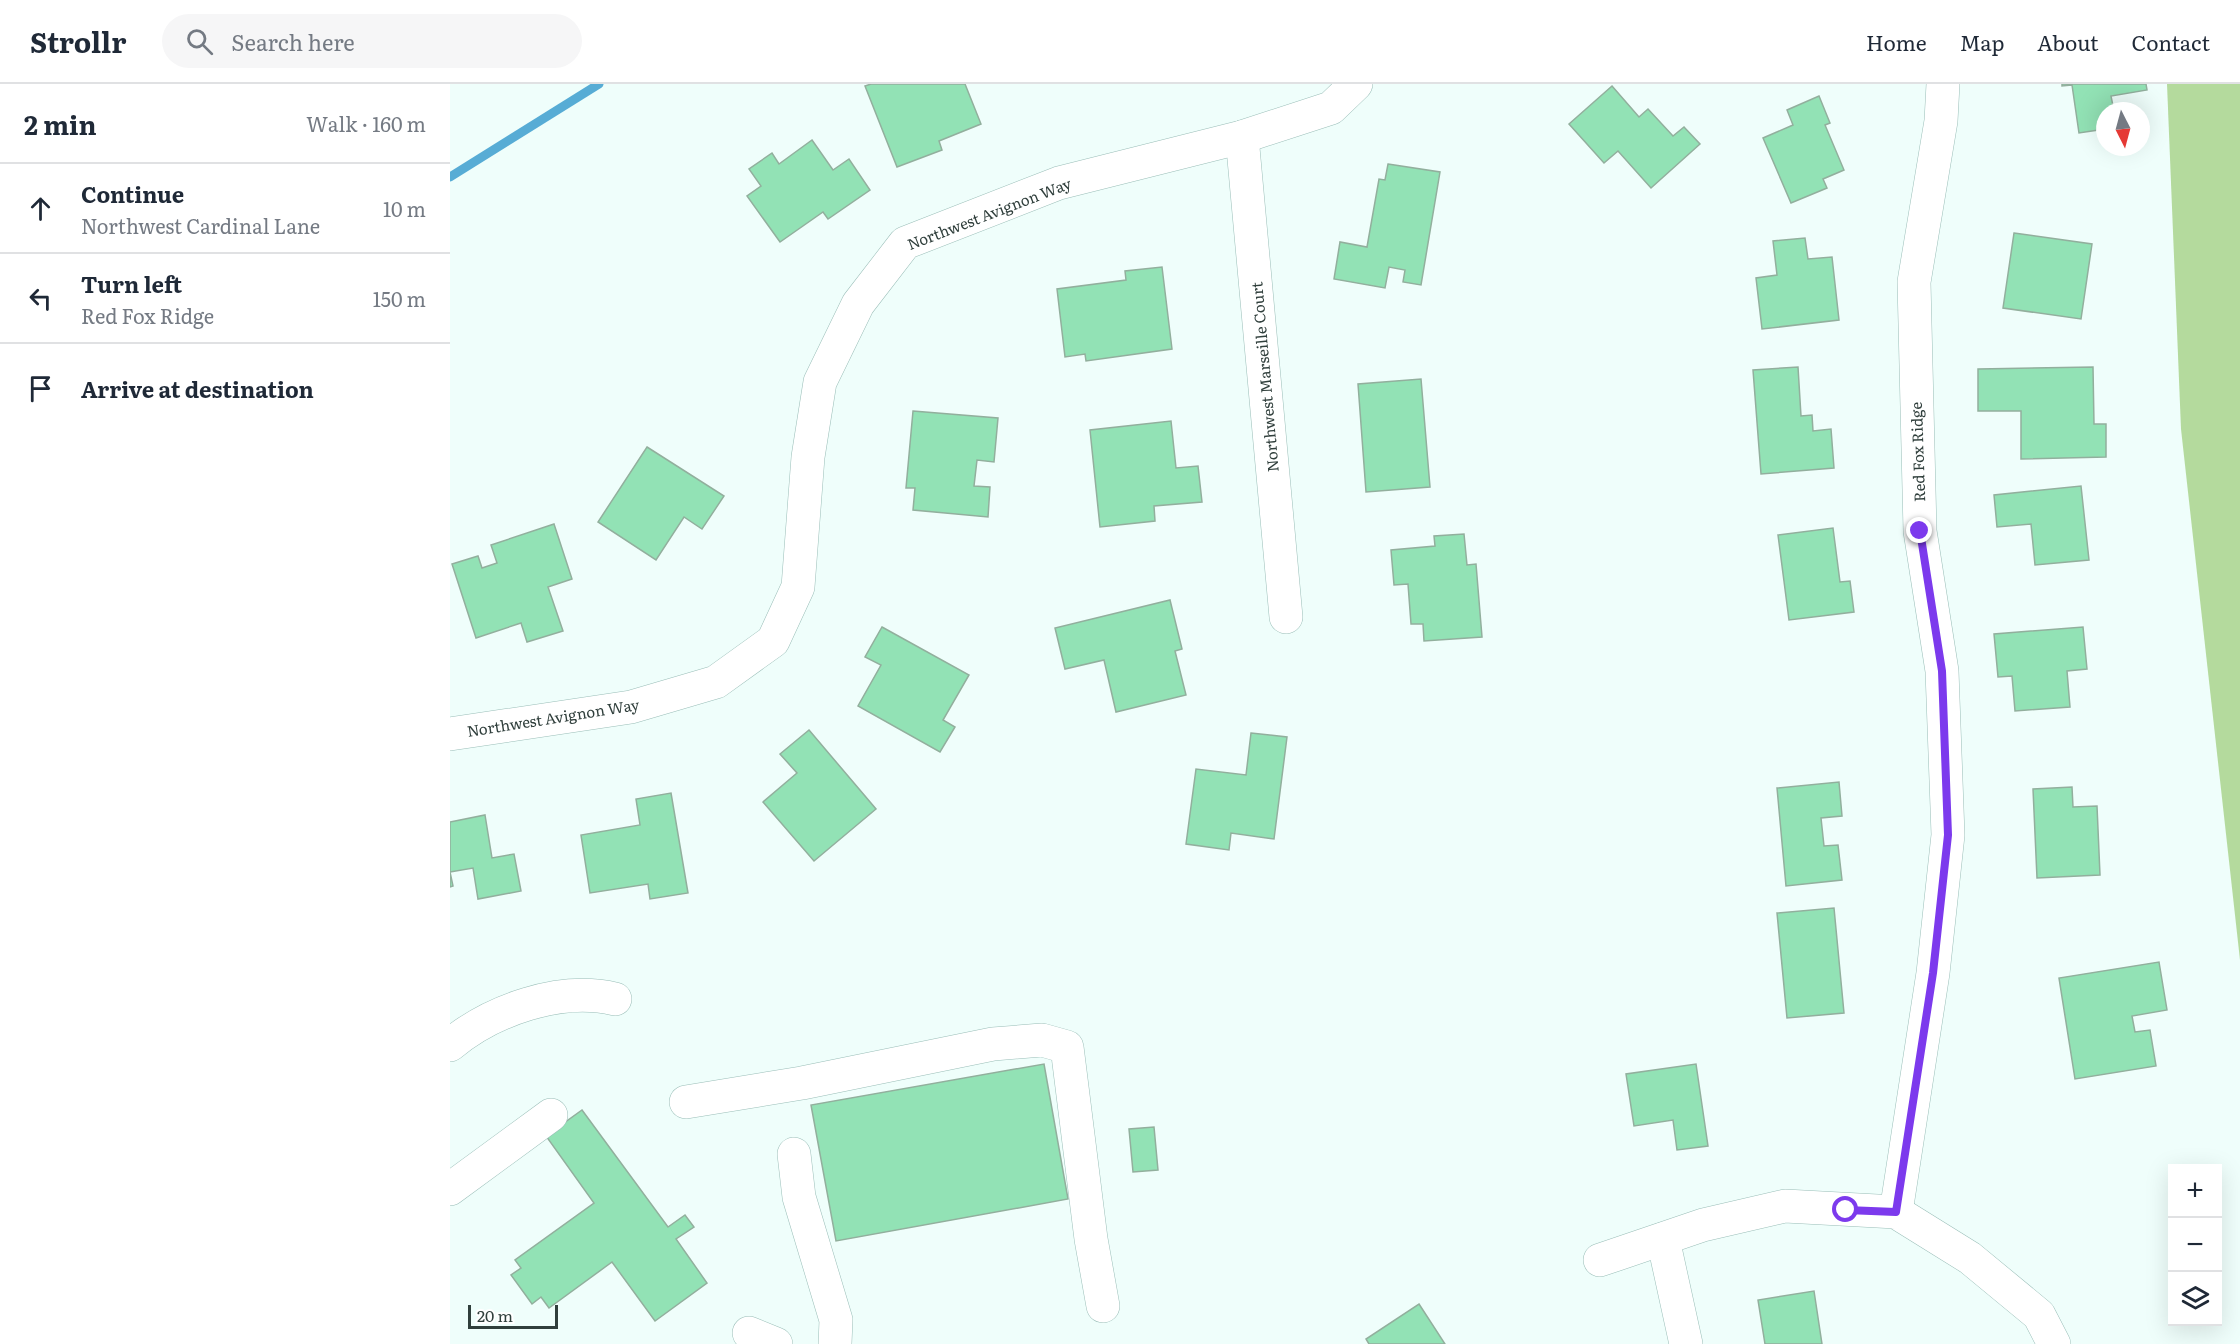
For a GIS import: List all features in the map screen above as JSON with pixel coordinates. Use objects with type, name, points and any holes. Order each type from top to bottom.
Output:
[{"type":"street","name":"Northwest Avignon Way","points":[[450,734],[631,707],[716,682],[773,641],[798,587],[808,457],[820,382],[858,304],[905,243],[1059,183],[1242,137],[1331,108],[1356,84]]},
{"type":"street","name":"Red Fox Ridge","points":[[1896,1212],[1933,973],[1948,835],[1942,671],[1920,531],[1914,282],[1941,122],[1943,84]]},
{"type":"street","name":"Northwest Marseille Court","points":[[1242,137],[1286,618]]},
{"type":"street","points":[[450,1045],[469,1029],[530,1003],[592,994],[615,999]]},
{"type":"street","points":[[686,1102],[802,1083],[993,1044],[1042,1040],[1067,1047],[1091,1239],[1103,1306]]},
{"type":"street","points":[[450,1189],[551,1115]]},
{"type":"street","points":[[794,1154],[799,1197],[836,1320],[835,1344]]},
{"type":"street","points":[[1600,1260],[1742,1214],[1785,1206],[1896,1212],[1970,1258],[2039,1315],[2054,1344]]},
{"type":"street","points":[[1663,1239],[1686,1344]]},
{"type":"green space","points":[[2167,84],[2240,84],[2240,960],[2181,429]]},
{"type":"building","points":[[871,84],[965,84],[981,124],[939,141],[942,150],[897,167],[865,86]]},
{"type":"building","points":[[2062,84],[2146,84],[2147,90],[2111,96],[2112,102],[2096,102],[2096,130],[2079,133],[2072,85],[2062,86]]},
{"type":"building","points":[[1612,86],[1639,117],[1648,109],[1673,136],[1684,127],[1700,144],[1651,188],[1618,151],[1604,163],[1569,124]]},
{"type":"building","points":[[1819,96],[1830,123],[1825,125],[1844,170],[1823,179],[1827,188],[1791,203],[1763,138],[1793,125],[1787,110]]},
{"type":"building","points":[[812,140],[833,170],[849,159],[870,190],[828,219],[823,212],[780,242],[747,196],[761,186],[749,169],[772,153],[779,164]]},
{"type":"building","points":[[1388,164],[1440,172],[1421,285],[1403,282],[1405,270],[1389,267],[1385,288],[1334,279],[1340,242],[1367,247],[1379,179],[1385,180]]},
{"type":"building","points":[[2014,233],[2092,244],[2081,319],[2003,308]]},
{"type":"building","points":[[1805,238],[1808,259],[1832,257],[1839,320],[1762,329],[1756,278],[1777,275],[1773,241]]},
{"type":"building","points":[[1162,267],[1172,349],[1086,361],[1085,354],[1065,357],[1057,289],[1126,280],[1125,271]]},
{"type":"building","points":[[1798,367],[1801,416],[1812,415],[1813,431],[1831,429],[1834,468],[1761,474],[1753,370]]},
{"type":"building","points":[[2093,367],[2094,424],[2106,424],[2106,457],[2021,459],[2021,411],[1978,411],[1978,369]]},
{"type":"building","points":[[1421,379],[1430,487],[1366,492],[1358,384]]},
{"type":"building","points":[[913,411],[998,418],[994,462],[977,460],[974,486],[990,487],[988,517],[913,510],[915,488],[906,488]]},
{"type":"building","points":[[1171,421],[1176,468],[1198,466],[1202,502],[1154,506],[1155,521],[1100,527],[1090,430]]},
{"type":"building","points":[[647,447],[724,496],[702,529],[684,517],[656,560],[598,522]]},
{"type":"building","points":[[2081,486],[2089,560],[2035,565],[2031,524],[1997,527],[1994,495]]},
{"type":"building","points":[[554,524],[572,579],[548,587],[563,631],[527,642],[521,623],[476,638],[452,564],[478,556],[482,568],[497,563],[491,545]]},
{"type":"building","points":[[1833,528],[1840,582],[1850,581],[1854,612],[1789,620],[1778,535]]},
{"type":"building","points":[[1464,534],[1467,565],[1476,564],[1482,637],[1424,641],[1423,624],[1411,624],[1408,584],[1394,585],[1391,550],[1435,546],[1434,536]]},
{"type":"building","points":[[1170,600],[1182,649],[1175,651],[1186,695],[1116,712],[1104,660],[1065,669],[1055,628]]},
{"type":"building","points":[[882,627],[969,675],[943,720],[955,727],[940,752],[858,706],[881,665],[865,657]]},
{"type":"building","points":[[2083,627],[2087,669],[2067,671],[2070,707],[2015,711],[2012,676],[1998,677],[1994,634]]},
{"type":"building","points":[[809,730],[876,809],[814,861],[763,802],[797,773],[780,754]]},
{"type":"building","points":[[1251,733],[1287,737],[1274,839],[1231,833],[1229,850],[1186,844],[1196,769],[1246,775]]},
{"type":"building","points":[[1839,782],[1842,816],[1821,818],[1824,846],[1838,845],[1842,880],[1786,886],[1777,788]]},
{"type":"building","points":[[2072,787],[2073,807],[2097,806],[2100,875],[2037,878],[2033,789]]},
{"type":"building","points":[[671,793],[688,893],[650,899],[648,884],[590,893],[581,835],[640,825],[636,799]]},
{"type":"building","points":[[485,815],[492,858],[514,854],[521,891],[478,899],[473,868],[450,872],[450,822]]},
{"type":"building","points":[[1834,908],[1844,1013],[1787,1018],[1777,913]]},
{"type":"building","points":[[2159,962],[2167,1010],[2132,1016],[2135,1032],[2150,1030],[2156,1066],[2075,1079],[2059,978]]},
{"type":"building","points":[[1044,1064],[1068,1199],[836,1241],[811,1105]]},
{"type":"building","points":[[1696,1064],[1708,1146],[1677,1150],[1673,1120],[1634,1126],[1626,1074]]},
{"type":"building","points":[[582,1110],[668,1227],[685,1215],[694,1227],[676,1239],[707,1283],[655,1321],[612,1262],[549,1308],[541,1297],[532,1304],[511,1275],[521,1268],[515,1260],[594,1203],[546,1136]]},
{"type":"building","points":[[1154,1127],[1158,1170],[1133,1172],[1129,1129]]},
{"type":"building","points":[[1814,1291],[1822,1344],[1765,1344],[1758,1300]]},
{"type":"building","points":[[1419,1304],[1445,1344],[1369,1344],[1366,1339]]},
{"type":"waterway","points":[[450,177],[599,84]]},
{"type":"route","points":[[1846,1210],[1896,1212],[1933,973],[1948,835],[1942,671],[1920,531]]}]
